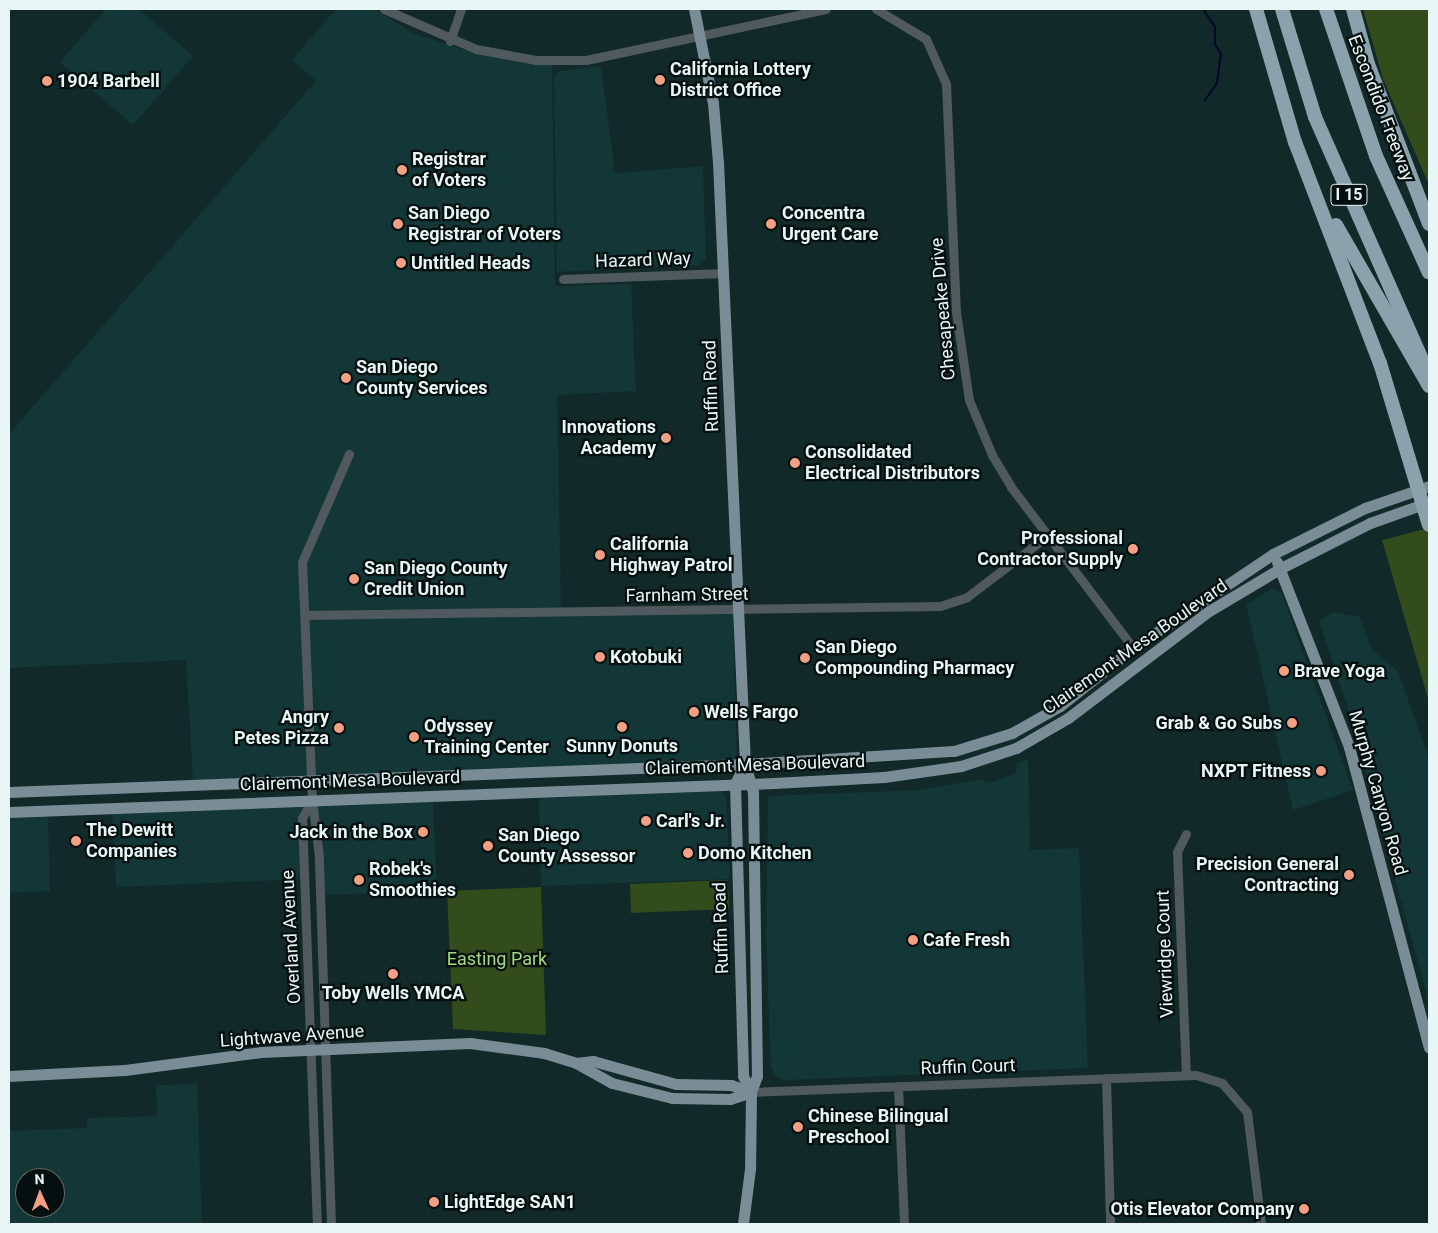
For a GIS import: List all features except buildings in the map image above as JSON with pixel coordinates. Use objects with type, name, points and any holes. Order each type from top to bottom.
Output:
[{"type":"highway","points":[[1256,9],[1286,112],[1380,363],[1415,491],[1425,504],[1429,525]]},
{"type":"highway","name":"I 15","points":[[1282,9],[1315,117],[1429,376]]},
{"type":"highway","name":"Escondido Freeway","points":[[1326,9],[1376,156],[1429,274]]},
{"type":"highway","points":[[1352,9],[1403,160],[1429,224]]},
{"type":"highway","points":[[1286,112],[1347,248],[1429,386]]},
{"type":"highway","points":[[1403,160],[1429,198]]},
{"type":"main road","name":"Ruffin Road","points":[[694,9],[701,34],[713,103],[724,273],[745,764],[752,784],[756,1076],[751,1092],[750,1169],[743,1224]]},
{"type":"main road","name":"Clairemont Mesa Boulevard","points":[[9,792],[745,764],[929,755],[975,746],[1012,733],[1060,706],[1133,648],[1273,554],[1365,508],[1429,486]]},
{"type":"main road","name":"Clairemont Mesa Boulevard","points":[[9,812],[752,784],[931,773],[1016,748],[1068,718],[1209,611],[1280,568],[1370,523],[1425,504]]},
{"type":"main road","name":"Murphy Canyon Road","points":[[1273,554],[1349,747],[1429,1048]]},
{"type":"main road","name":"Ruffin Road","points":[[745,764],[735,784],[743,1076],[751,1092]]},
{"type":"main road","name":"Lightwave Avenue","points":[[9,1076],[124,1070],[326,1049],[501,1045],[576,1063],[612,1083],[672,1098],[730,1100],[751,1092]]},
{"type":"main road","name":"Lightwave Avenue","points":[[576,1063],[593,1061],[676,1084],[730,1085],[751,1092]]},
{"type":"street","points":[[384,9],[450,41],[506,56],[586,60],[701,34],[826,9]]},
{"type":"street","points":[[450,41],[461,9]]},
{"type":"street","name":"Chesapeake Drive","points":[[881,9],[926,39],[938,59],[946,84],[964,380],[992,455],[1048,536],[1133,648]]},
{"type":"street","name":"Hazard Way","points":[[563,279],[724,273]]},
{"type":"street","name":"Overland Avenue","points":[[331,1224],[317,818],[312,800],[305,615],[305,552],[349,454]]},
{"type":"street","name":"Farnham Street","points":[[305,615],[940,606],[967,597],[1048,536]]},
{"type":"street","name":"Overland Avenue","points":[[312,800],[302,818],[317,1224]]},
{"type":"street","name":"Viewridge Court","points":[[1186,834],[1177,852],[1186,1075]]},
{"type":"street","name":"Ruffin Court","points":[[751,1092],[1186,1075],[1222,1084],[1247,1112],[1261,1224]]},
{"type":"street","points":[[1106,1078],[1110,1224]]},
{"type":"street","points":[[898,1086],[904,1224]]},
{"type":"shaded area","points":[[106,9],[139,9],[193,56],[133,125],[60,62]]},
{"type":"shaded area","points":[[336,9],[374,9],[413,33],[484,56],[552,63],[555,286],[631,284],[636,391],[557,395],[561,608],[733,611],[737,761],[193,782],[186,660],[9,668],[9,434],[316,81],[292,60]]},
{"type":"shaded area","points":[[601,66],[615,173],[703,166],[706,259],[699,265],[557,272],[554,78],[559,71]]},
{"type":"shaded area","points":[[1272,589],[1281,592],[1353,790],[1293,810],[1246,604]]},
{"type":"shaded area","points":[[1333,612],[1360,617],[1373,651],[1398,671],[1429,760],[1429,1002],[1348,709],[1319,621]]},
{"type":"shaded area","points":[[1028,759],[1030,850],[1079,848],[1088,1068],[785,1080],[775,1076],[771,1067],[766,935],[768,796],[919,790],[981,779],[989,783],[1016,774],[1017,764]]},
{"type":"shaded area","points":[[721,791],[726,796],[730,879],[541,886],[539,798]]},
{"type":"shaded area","points":[[433,797],[437,891],[322,895],[317,802]]},
{"type":"shaded area","points":[[307,803],[309,879],[116,887],[112,809]]},
{"type":"shaded area","points":[[48,812],[50,891],[9,893],[9,814]]},
{"type":"shaded area","points":[[197,1084],[202,1224],[9,1224],[9,1131],[87,1128],[87,1118],[157,1116],[156,1085]]},
{"type":"green space","points":[[1363,9],[1429,9],[1429,185],[1383,79]]},
{"type":"green space","points":[[1429,528],[1429,702],[1382,540]]},
{"type":"green space","points":[[728,880],[729,909],[631,913],[630,884]]},
{"type":"green space","name":"Easting Park","points":[[541,887],[546,1035],[453,1029],[447,891]]},
{"type":"waterway","points":[[1203,9],[1215,27],[1215,44],[1221,54],[1217,83],[1205,100]]},
{"type":"place","name":"California Lottery District Office","points":[[660,80]]},
{"type":"place","name":"1904 Barbell","points":[[47,81]]},
{"type":"place","name":"Registrar of Voters","points":[[402,170]]},
{"type":"place","name":"San Diego Registrar of Voters","points":[[398,224]]},
{"type":"place","name":"Concentra Urgent Care","points":[[771,224]]},
{"type":"place","name":"Untitled Heads","points":[[401,263]]},
{"type":"place","name":"San Diego County Services","points":[[346,378]]},
{"type":"place","name":"Innovations Academy","points":[[666,438]]},
{"type":"place","name":"Consolidated Electrical Distributors","points":[[795,463]]},
{"type":"place","name":"Professional Contractor Supply","points":[[1133,549]]},
{"type":"place","name":"California Highway Patrol","points":[[600,555]]},
{"type":"place","name":"San Diego County Credit Union","points":[[354,579]]},
{"type":"place","name":"Kotobuki","points":[[600,657]]},
{"type":"place","name":"San Diego Compounding Pharmacy","points":[[805,658]]},
{"type":"place","name":"Brave Yoga","points":[[1284,671]]},
{"type":"place","name":"Wells Fargo","points":[[694,712]]},
{"type":"place","name":"Grab & Go Subs","points":[[1292,723]]},
{"type":"place","name":"Sunny Donuts","points":[[622,727]]},
{"type":"place","name":"Angry Petes Pizza","points":[[339,728]]},
{"type":"place","name":"Odyssey Training Center","points":[[414,737]]},
{"type":"place","name":"NXPT Fitness","points":[[1321,771]]},
{"type":"place","name":"Carl's Jr.","points":[[646,821]]},
{"type":"place","name":"Jack in the Box","points":[[423,832]]},
{"type":"place","name":"The Dewitt Companies","points":[[76,841]]},
{"type":"place","name":"San Diego County Assessor","points":[[488,846]]},
{"type":"place","name":"Domo Kitchen","points":[[688,853]]},
{"type":"place","name":"Precision General Contracting","points":[[1349,875]]},
{"type":"place","name":"Robek's Smoothies","points":[[359,880]]},
{"type":"place","name":"Cafe Fresh","points":[[913,940]]},
{"type":"place","name":"Toby Wells YMCA","points":[[393,974]]},
{"type":"place","name":"Chinese Bilingual Preschool","points":[[798,1127]]},
{"type":"place","name":"LightEdge SAN1","points":[[434,1202]]},
{"type":"place","name":"Otis Elevator Company","points":[[1304,1209]]}]
